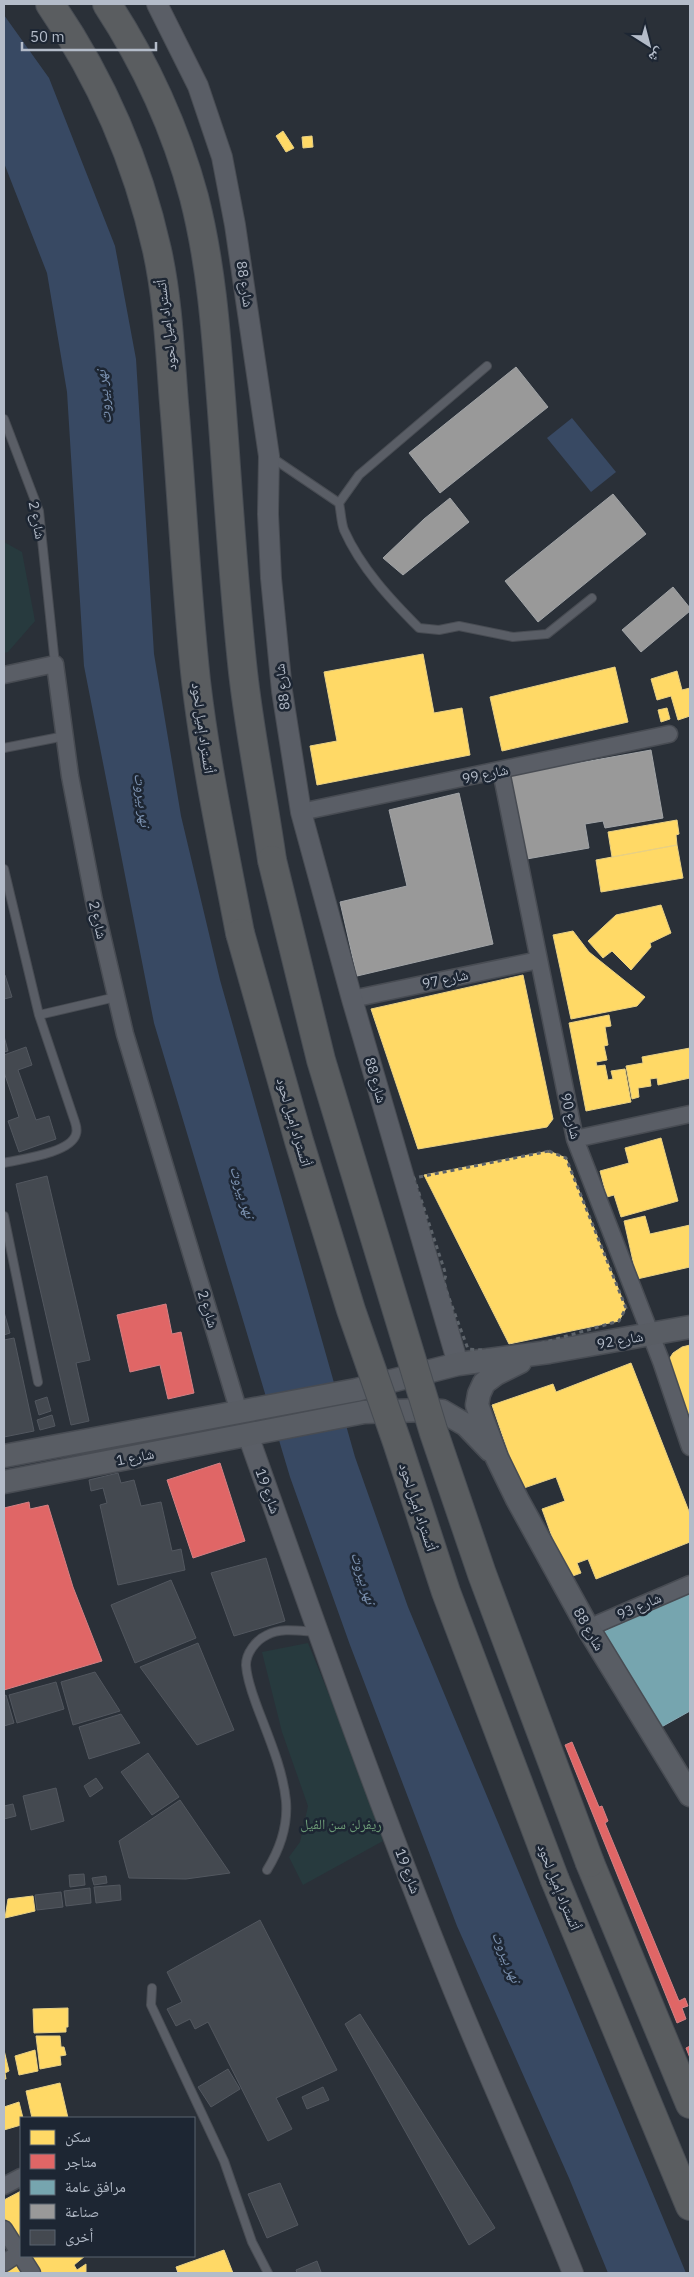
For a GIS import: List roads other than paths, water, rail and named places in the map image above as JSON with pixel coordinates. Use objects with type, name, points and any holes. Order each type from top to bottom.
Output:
[{"type":"highway","name":"أتستراد إميل لحود","points":[[50,4],[70,33],[118,125],[134,168],[157,252],[169,328],[196,681],[207,757],[240,933],[299,1141],[351,1310],[446,1592],[555,1880],[690,2206]]},
{"type":"highway","points":[[107,4],[136,54],[163,110],[190,187],[202,234],[214,310],[243,672],[272,860],[321,1060],[434,1433],[482,1574],[590,1863],[690,2104]]},
{"type":"main road","name":"شارع 92","points":[[549,1352],[690,1327]]},
{"type":"main road","name":"شارع 1","points":[[4,1456],[356,1390],[458,1364],[549,1352]]},
{"type":"main road","points":[[497,1458],[478,1405],[484,1383],[512,1364],[549,1352]]},
{"type":"main road","name":"شارع 1","points":[[4,1482],[364,1412],[432,1410],[450,1414],[476,1434],[497,1458]]},
{"type":"main road","name":"شارع 88","points":[[497,1458],[517,1499],[588,1628],[682,1774],[690,1795]]},
{"type":"street","name":"شارع 88","points":[[157,4],[198,86],[222,156],[235,225],[269,456],[268,514],[271,578],[282,691],[301,812],[352,999],[458,1364]]},
{"type":"street","points":[[4,675],[55,664]]},
{"type":"street","name":"شارع 2","points":[[55,664],[70,776],[94,900],[125,1034],[248,1410]]},
{"type":"street","name":"شارع 99","points":[[301,812],[669,734]]},
{"type":"street","name":"شارع 90","points":[[501,771],[575,1139],[650,1334],[690,1447]]},
{"type":"street","name":"شارع 97","points":[[352,999],[539,960]]},
{"type":"street","points":[[575,1139],[690,1114]]},
{"type":"street","name":"شارع 19","points":[[257,1434],[318,1632],[447,1974],[534,2175],[573,2273]]},
{"type":"street","name":"شارع 93","points":[[588,1628],[690,1584]]},
{"type":"street","points":[[4,2186],[20,2178]]},
{"type":"street","points":[[4,2229],[19,2253],[4,2263]]},
{"type":"street","points":[[22,2257],[32,2273]]},
{"type":"lane","points":[[339,503],[359,475],[487,366]]},
{"type":"lane","name":"شارع 2","points":[[4,419],[39,511],[55,664]]},
{"type":"lane","points":[[269,456],[339,503],[344,528],[357,554],[388,597],[419,628],[439,630],[459,626],[513,637],[547,634],[592,598]]},
{"type":"lane","points":[[4,748],[65,736]]},
{"type":"lane","points":[[4,869],[39,1015],[75,1122],[76,1134],[71,1142],[59,1150],[4,1163]]},
{"type":"lane","points":[[39,1015],[116,997]]},
{"type":"lane","points":[[4,1216],[38,1382]]},
{"type":"lane","points":[[267,1870],[276,1856],[285,1826],[286,1801],[278,1768],[249,1684],[246,1663],[253,1646],[267,1634],[286,1630],[318,1632]]},
{"type":"lane","points":[[152,1988],[151,2004],[224,2161],[252,2242],[268,2273]]},
{"type":"water","name":"نهر بيروت","points":[[4,15],[49,78],[115,246],[136,359],[154,654],[181,816],[220,980],[355,1457],[408,1607],[686,2273],[608,2273],[569,2178],[457,1926],[350,1645],[290,1477],[154,1023],[84,666],[67,392],[47,273],[4,163]]},
{"type":"water","points":[[572,418],[616,472],[591,492],[547,438]]},
{"type":"park label","name":"ريفرلن سن الفيل","points":[[341,1824]]}]
